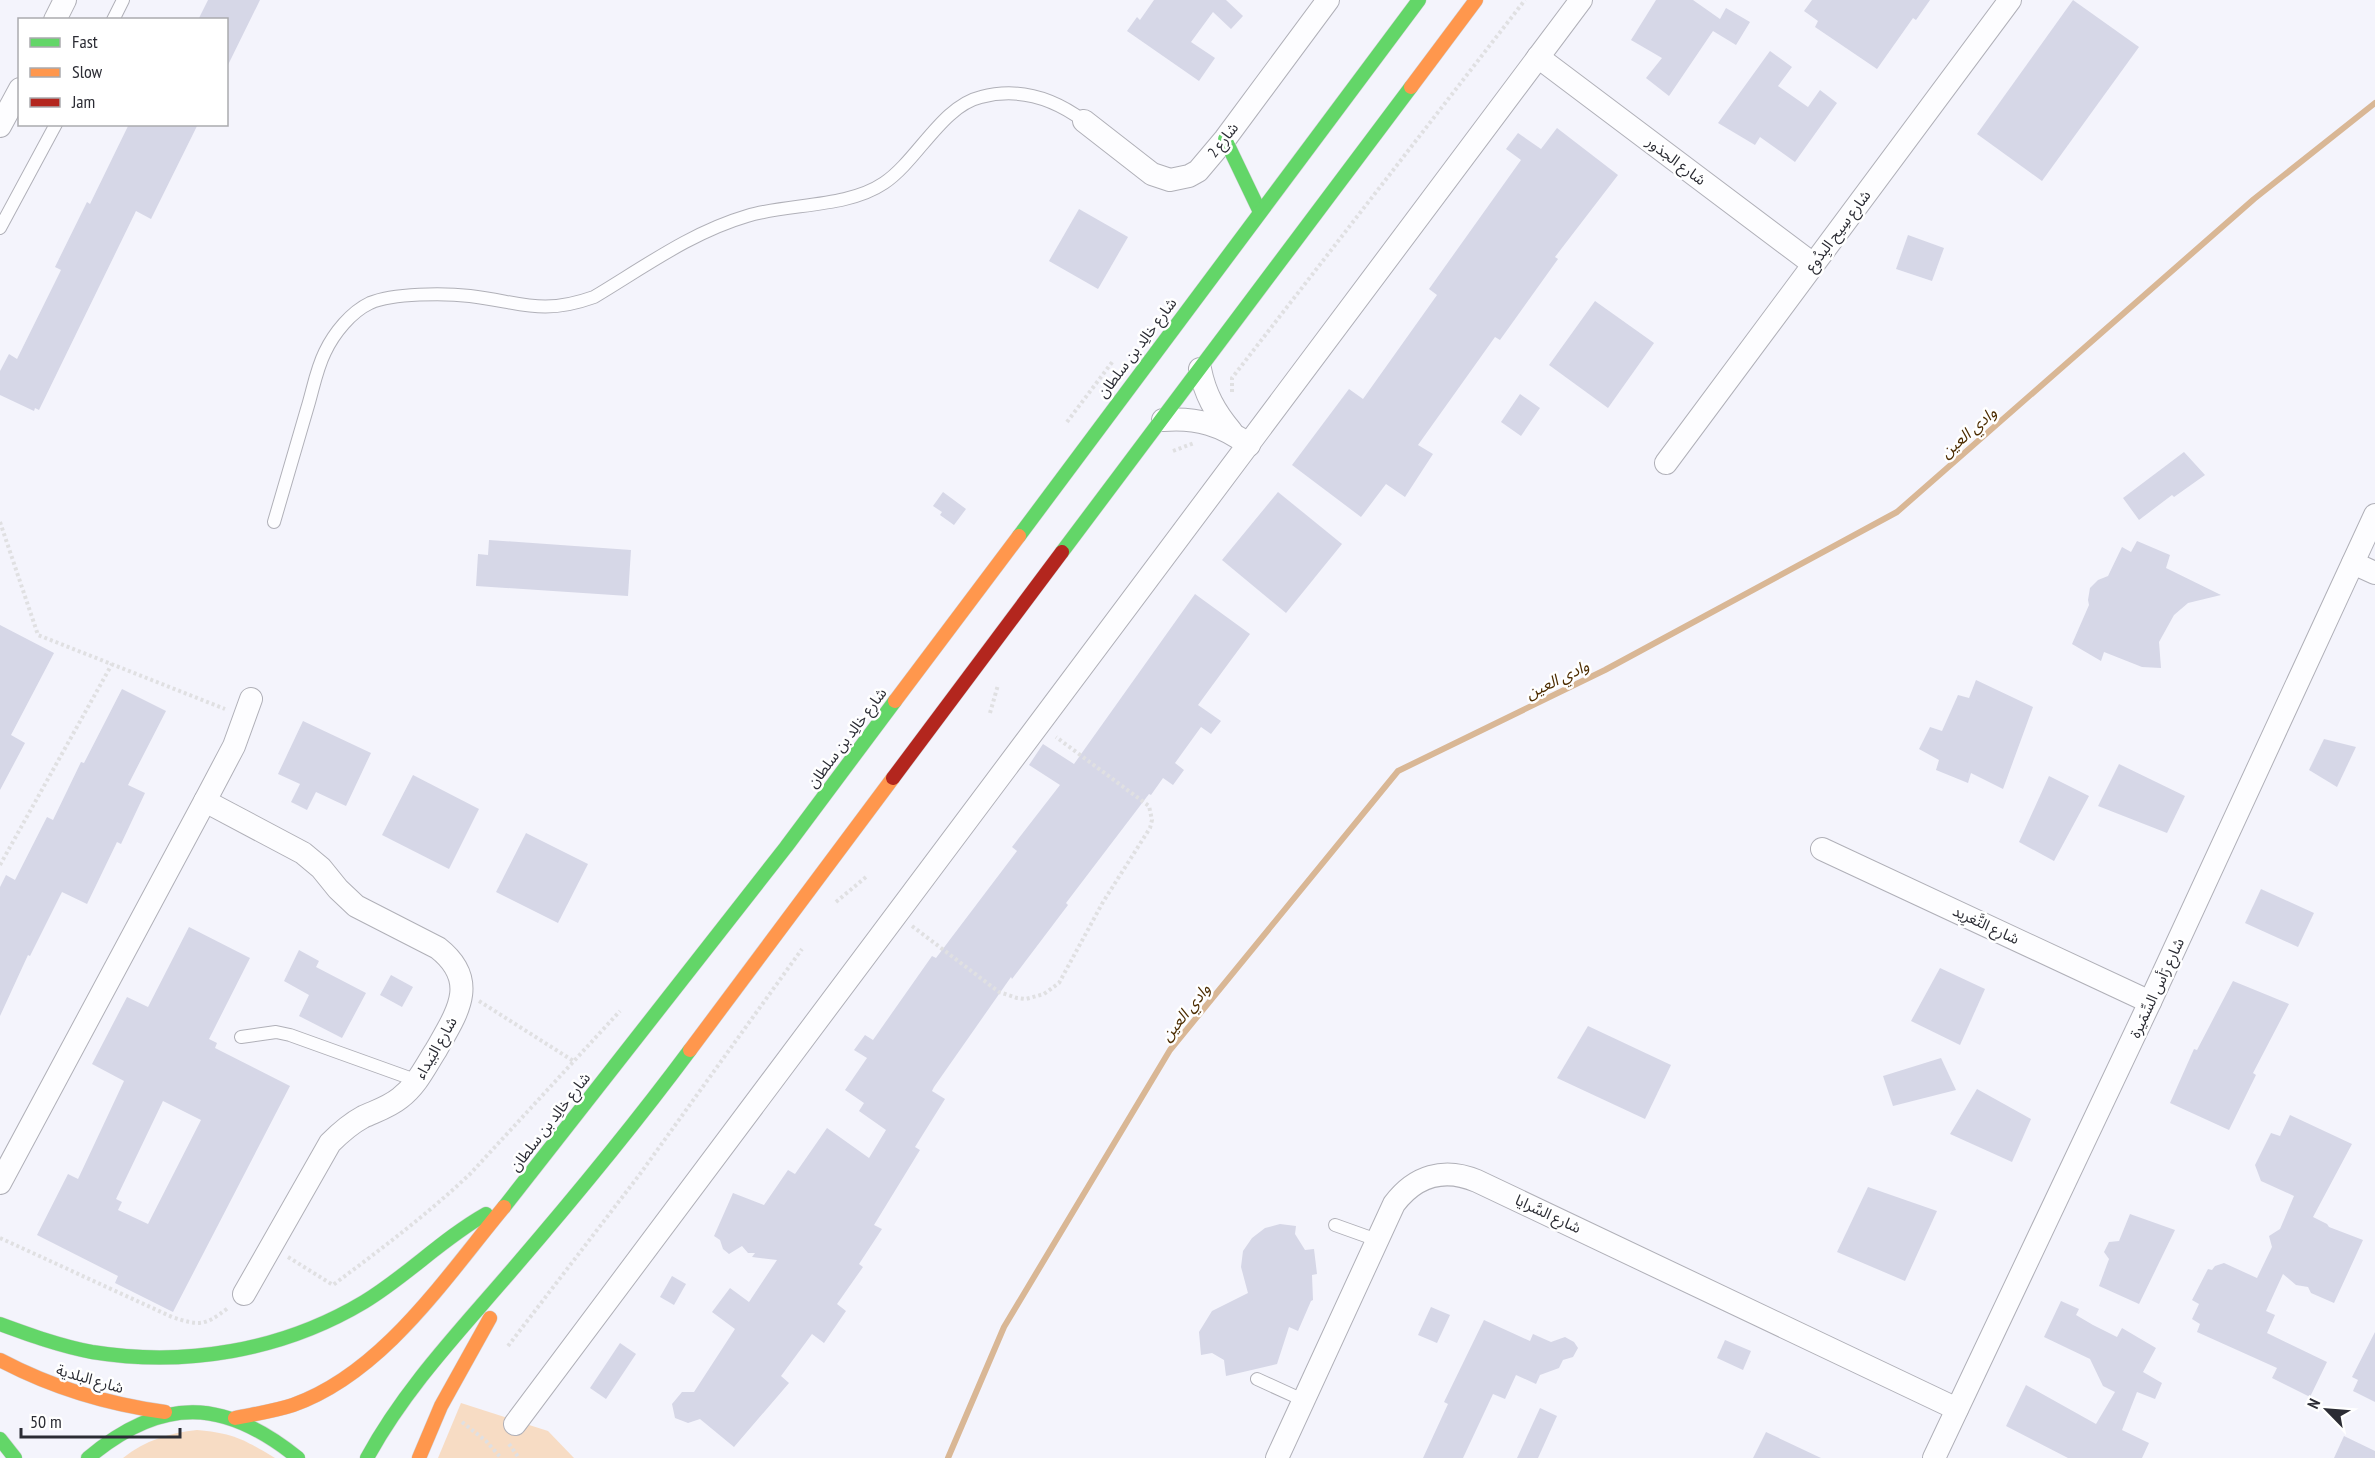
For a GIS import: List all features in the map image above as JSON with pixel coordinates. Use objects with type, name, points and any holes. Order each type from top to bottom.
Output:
[{"type":"main road","name":"شارع خالِد بن سلطان","points":[[235,1418],[292,1405],[319,1393],[363,1366],[401,1330],[506,1204],[786,847],[1419,0]]},
{"type":"main road","points":[[367,1458],[391,1415],[410,1389],[666,1082],[1163,420],[1282,256],[1476,0]]},
{"type":"main road","points":[[1225,140],[1260,212]]},
{"type":"main road","points":[[0,1324],[54,1345],[116,1356],[177,1359],[241,1350],[304,1332],[363,1303],[390,1285],[462,1227],[506,1204]]},
{"type":"main road","points":[[419,1458],[456,1377],[534,1243]]},
{"type":"main road","name":"شارع البلدية","points":[[0,1360],[41,1381],[94,1399],[176,1413]]},
{"type":"main road","points":[[88,1458],[100,1445],[123,1430],[148,1419],[176,1413],[195,1412],[235,1418],[260,1428],[282,1443],[298,1458]]},
{"type":"main road","points":[[0,1439],[15,1458]]},
{"type":"street","points":[[56,18],[65,0]]},
{"type":"street","name":"شارع 2","points":[[1084,121],[1152,174],[1170,180],[1180,180],[1198,171],[1225,140],[1328,0]]},
{"type":"street","points":[[515,1424],[1039,725],[1240,439],[1581,0]]},
{"type":"street","name":"شارع سِيح البِدُوع","points":[[1666,463],[2010,0]]},
{"type":"street","name":"شارع الجذور","points":[[1538,57],[1813,264]]},
{"type":"street","points":[[0,126],[18,92]]},
{"type":"street","points":[[1200,369],[1205,390],[1214,410],[1240,439]]},
{"type":"street","points":[[1163,420],[1192,419],[1219,426],[1240,439]]},
{"type":"street","name":"شارع رَأس السِّمَيرة","points":[[1934,1458],[2150,1002],[2375,515]]},
{"type":"street","points":[[2353,563],[2375,573]]},
{"type":"street","points":[[0,1183],[234,746],[248,708]]},
{"type":"street","points":[[205,801],[303,853],[321,868],[356,906],[438,948],[455,966],[462,990]]},
{"type":"street","name":"شارع التَّغرِيد","points":[[1822,849],[2150,1002]]},
{"type":"street","name":"شارع البَيداء","points":[[244,1294],[330,1143],[351,1124],[399,1098],[417,1081],[456,1014],[462,990]]},
{"type":"street","name":"شارع السَّرايا","points":[[1277,1458],[1394,1204],[1412,1184],[1437,1174],[1464,1176],[1957,1408]]},
{"type":"lane","points":[[114,18],[123,0]]},
{"type":"lane","points":[[274,522],[324,354],[342,326],[371,303],[439,294],[488,298],[530,307],[572,304],[594,297],[702,233],[724,224],[770,210],[844,200],[881,185],[905,166],[950,116],[978,98],[1009,93],[1040,97],[1056,103],[1084,121]]},
{"type":"lane","points":[[0,228],[55,126]]},
{"type":"lane","points":[[241,1037],[276,1032],[290,1035],[417,1081]]},
{"type":"lane","points":[[1335,1225],[1377,1240]]},
{"type":"lane","points":[[1257,1378],[1303,1400]]},
{"type":"path","points":[[1232,392],[1232,378],[1526,0]]},
{"type":"path","points":[[1065,426],[1120,353]]},
{"type":"path","points":[[0,522],[38,635],[112,664],[248,708]]},
{"type":"path","points":[[0,866],[112,664]]},
{"type":"path","points":[[897,915],[999,992],[1008,996],[1026,999],[1044,994],[1064,976],[1094,917],[1146,836],[1152,820],[1149,806],[1039,725]]},
{"type":"path","points":[[834,904],[866,877]]},
{"type":"path","points":[[502,1353],[640,1174],[807,943]]},
{"type":"path","points":[[462,990],[575,1062]]},
{"type":"path","points":[[270,1246],[333,1285],[389,1244],[445,1198],[497,1147],[622,1009]]},
{"type":"path","points":[[0,1238],[172,1317],[193,1324],[212,1321],[244,1294]]},
{"type":"path","points":[[455,1427],[459,1420],[486,1441],[501,1458]]},
{"type":"shaded area","points":[[461,1403],[548,1431],[574,1458],[438,1458]]},
{"type":"shaded area","points":[[197,1430],[238,1438],[275,1458],[123,1458],[140,1446],[158,1438]]},
{"type":"building","points":[[208,0],[260,0],[228,65],[228,18],[199,18]]},
{"type":"building","points":[[1154,0],[1226,0],[1243,16],[1231,29],[1213,12],[1191,42],[1215,58],[1199,81],[1127,31],[1137,17],[1140,20]]},
{"type":"building","points":[[1656,0],[1693,0],[1720,19],[1726,8],[1750,22],[1736,45],[1713,31],[1669,96],[1646,78],[1662,58],[1631,40]]},
{"type":"building","points":[[1812,0],[1930,0],[1916,20],[1913,18],[1877,69],[1815,27],[1818,21],[1804,11]]},
{"type":"building","points":[[2073,0],[2139,47],[2042,181],[1977,134]]},
{"type":"building","points":[[1770,51],[1792,67],[1778,86],[1808,107],[1820,90],[1837,103],[1795,162],[1760,137],[1755,145],[1718,123]]},
{"type":"building","points":[[128,126],[197,126],[151,219],[136,211],[39,410],[35,408],[34,411],[0,395],[0,371],[9,354],[17,359],[61,270],[55,267],[87,202],[90,204]]},
{"type":"building","points":[[1557,128],[1618,175],[1555,257],[1558,259],[1500,340],[1495,337],[1418,445],[1433,454],[1405,497],[1386,484],[1361,517],[1292,465],[1349,389],[1363,399],[1437,295],[1429,289],[1521,160],[1506,149],[1518,133],[1541,149]]},
{"type":"building","points":[[1079,209],[1128,237],[1098,289],[1049,261]]},
{"type":"building","points":[[1908,235],[1944,248],[1932,281],[1896,269]]},
{"type":"building","points":[[1595,301],[1654,343],[1608,408],[1549,365]]},
{"type":"building","points":[[1520,394],[1540,408],[1521,436],[1501,422]]},
{"type":"building","points":[[2184,452],[2205,475],[2174,497],[2172,495],[2139,520],[2123,498]]},
{"type":"building","points":[[943,492],[966,509],[954,525],[940,515],[942,512],[933,506]]},
{"type":"building","points":[[1278,492],[1342,544],[1286,613],[1222,560]]},
{"type":"building","points":[[489,540],[631,550],[628,596],[476,586],[478,554],[488,555]]},
{"type":"building","points":[[2137,541],[2170,555],[2166,568],[2221,595],[2188,603],[2174,615],[2159,642],[2161,668],[2142,667],[2104,652],[2101,661],[2072,644],[2089,605],[2090,588],[2098,580],[2108,576],[2122,547],[2131,552]]},
{"type":"building","points":[[1195,594],[1250,634],[1198,705],[1221,721],[1211,734],[1201,727],[1175,763],[1184,770],[1173,785],[1163,778],[1151,795],[1149,794],[1066,903],[1068,905],[1012,979],[1011,977],[934,1087],[932,1091],[945,1099],[915,1147],[920,1150],[874,1225],[882,1229],[859,1264],[863,1267],[837,1304],[846,1311],[824,1343],[812,1334],[781,1376],[789,1383],[734,1447],[700,1419],[688,1423],[675,1418],[672,1404],[682,1392],[694,1392],[735,1329],[712,1312],[730,1288],[749,1302],[777,1260],[752,1257],[755,1253],[748,1253],[742,1246],[729,1254],[723,1249],[720,1240],[714,1236],[733,1193],[764,1205],[788,1170],[795,1174],[827,1128],[869,1158],[886,1130],[859,1111],[864,1103],[845,1090],[867,1058],[854,1050],[865,1035],[873,1040],[932,956],[936,958],[1017,851],[1012,847],[1060,785],[1029,765],[1043,744],[1074,764]]},
{"type":"building","points":[[0,625],[54,653],[11,735],[25,743],[0,790]]},
{"type":"building","points":[[1976,680],[2033,707],[2003,789],[1971,773],[1968,783],[1936,770],[1939,760],[1919,749],[1930,727],[1942,731],[1958,695],[1969,698]]},
{"type":"building","points":[[122,689],[166,711],[128,785],[145,793],[121,844],[117,842],[87,904],[62,892],[30,956],[28,955],[0,1016],[0,887],[6,875],[15,880],[47,817],[53,820],[81,762],[84,763]]},
{"type":"building","points":[[303,721],[371,753],[346,806],[316,792],[307,810],[291,802],[300,784],[278,774]]},
{"type":"building","points":[[2324,739],[2356,747],[2337,787],[2309,770]]},
{"type":"building","points":[[2119,764],[2185,796],[2167,833],[2098,806]]},
{"type":"building","points":[[413,775],[479,809],[449,869],[382,835]]},
{"type":"building","points":[[2049,776],[2089,796],[2054,861],[2019,842]]},
{"type":"building","points":[[526,833],[588,864],[558,923],[496,892]]},
{"type":"building","points":[[2261,889],[2314,913],[2298,947],[2245,923]]},
{"type":"building","points":[[189,927],[250,958],[209,1039],[217,1043],[215,1048],[290,1086],[173,1312],[115,1283],[118,1276],[37,1235],[68,1174],[78,1179],[124,1081],[92,1064],[127,997],[148,1007]],"holes":[[[163,1101],[201,1120],[148,1224],[118,1210],[122,1202],[116,1199]]]},
{"type":"building","points":[[299,950],[319,961],[316,967],[366,993],[342,1038],[299,1016],[309,995],[284,981]]},
{"type":"building","points":[[1940,968],[1985,989],[1960,1045],[1911,1021]]},
{"type":"building","points":[[391,975],[413,987],[402,1007],[380,995]]},
{"type":"building","points":[[2233,981],[2289,1004],[2253,1073],[2256,1075],[2229,1130],[2170,1103],[2194,1049],[2197,1050]]},
{"type":"building","points":[[1588,1026],[1671,1065],[1645,1119],[1557,1078]]},
{"type":"building","points":[[1941,1058],[1956,1090],[1893,1106],[1883,1076]]},
{"type":"building","points":[[1977,1089],[2031,1119],[2012,1162],[1950,1134]]},
{"type":"building","points":[[2290,1115],[2352,1144],[2313,1217],[2329,1227],[2363,1240],[2334,1303],[2311,1293],[2308,1287],[2296,1285],[2283,1274],[2266,1311],[2275,1315],[2267,1333],[2327,1362],[2310,1397],[2272,1378],[2277,1368],[2197,1332],[2200,1324],[2192,1319],[2199,1304],[2192,1300],[2208,1269],[2212,1270],[2215,1266],[2224,1263],[2257,1278],[2272,1247],[2269,1236],[2280,1229],[2294,1196],[2261,1181],[2255,1165],[2271,1133],[2280,1136]]},
{"type":"building","points":[[1868,1187],[1937,1211],[1905,1281],[1837,1252]]},
{"type":"building","points":[[2130,1214],[2175,1230],[2139,1304],[2099,1286],[2109,1259],[2104,1252],[2109,1242],[2119,1241]]},
{"type":"building","points":[[1280,1224],[1296,1226],[1295,1234],[1305,1250],[1314,1249],[1317,1274],[1312,1275],[1313,1300],[1298,1331],[1289,1327],[1277,1364],[1226,1376],[1224,1360],[1212,1353],[1201,1355],[1199,1332],[1212,1311],[1248,1293],[1241,1267],[1243,1251],[1252,1238],[1265,1228]]},
{"type":"building","points":[[672,1276],[686,1284],[674,1305],[660,1297]]},
{"type":"building","points":[[2061,1301],[2079,1309],[2076,1315],[2117,1337],[2122,1328],[2156,1348],[2143,1372],[2162,1383],[2155,1399],[2137,1392],[2122,1430],[2149,1443],[2142,1458],[2068,1458],[2006,1426],[2026,1385],[2096,1424],[2115,1392],[2103,1386],[2090,1359],[2044,1337]]},
{"type":"building","points":[[1431,1307],[1450,1315],[1437,1343],[1418,1335]]},
{"type":"building","points":[[1484,1320],[1530,1341],[1533,1334],[1551,1342],[1565,1337],[1574,1342],[1578,1348],[1573,1357],[1563,1360],[1559,1368],[1540,1375],[1536,1384],[1516,1375],[1505,1399],[1493,1394],[1463,1458],[1423,1458],[1448,1404],[1444,1402]]},
{"type":"building","points":[[2375,1332],[2375,1402],[2353,1391],[2358,1380],[2352,1377]]},
{"type":"building","points":[[1725,1340],[1751,1351],[1743,1370],[1717,1358]]},
{"type":"building","points":[[620,1343],[636,1354],[606,1399],[590,1388]]},
{"type":"building","points":[[1540,1408],[1557,1416],[1538,1458],[1517,1458]]},
{"type":"building","points":[[1766,1432],[1821,1458],[1753,1458]]},
{"type":"building","points":[[2344,1436],[2375,1451],[2375,1458],[2334,1458]]},
{"type":"waterway","name":"وادي العين","points":[[948,1458],[1004,1327],[1170,1050],[1398,771],[1605,670],[1897,512],[2254,199],[2375,103]]},
{"type":"traffic: fast","points":[[1019,536],[1419,0]]},
{"type":"traffic: fast","points":[[1062,552],[1411,87]]},
{"type":"traffic: fast","points":[[1225,139],[1260,212]]},
{"type":"traffic: fast","points":[[504,1207],[786,847],[895,701]]},
{"type":"traffic: fast","points":[[367,1458],[414,1386],[577,1194],[690,1050]]},
{"type":"traffic: fast","points":[[0,1324],[68,1347],[92,1352],[162,1357],[197,1356],[232,1351],[300,1333],[333,1319],[380,1292],[454,1235],[486,1214]]},
{"type":"traffic: fast","points":[[88,1458],[115,1438],[142,1423],[167,1415],[193,1412],[219,1415],[244,1424],[271,1438],[298,1458]]},
{"type":"traffic: fast","points":[[0,1439],[15,1458]]},
{"type":"traffic: slow","points":[[1411,87],[1476,0]]},
{"type":"traffic: slow","points":[[895,701],[1019,536]]},
{"type":"traffic: slow","points":[[690,1050],[893,778]]},
{"type":"traffic: slow","points":[[235,1418],[293,1405],[325,1390],[356,1371],[410,1321],[504,1207]]},
{"type":"traffic: slow","points":[[419,1458],[441,1406],[490,1318]]},
{"type":"traffic: slow","points":[[0,1360],[60,1387],[101,1399],[165,1412]]},
{"type":"traffic: jam","points":[[893,778],[1062,552]]}]
